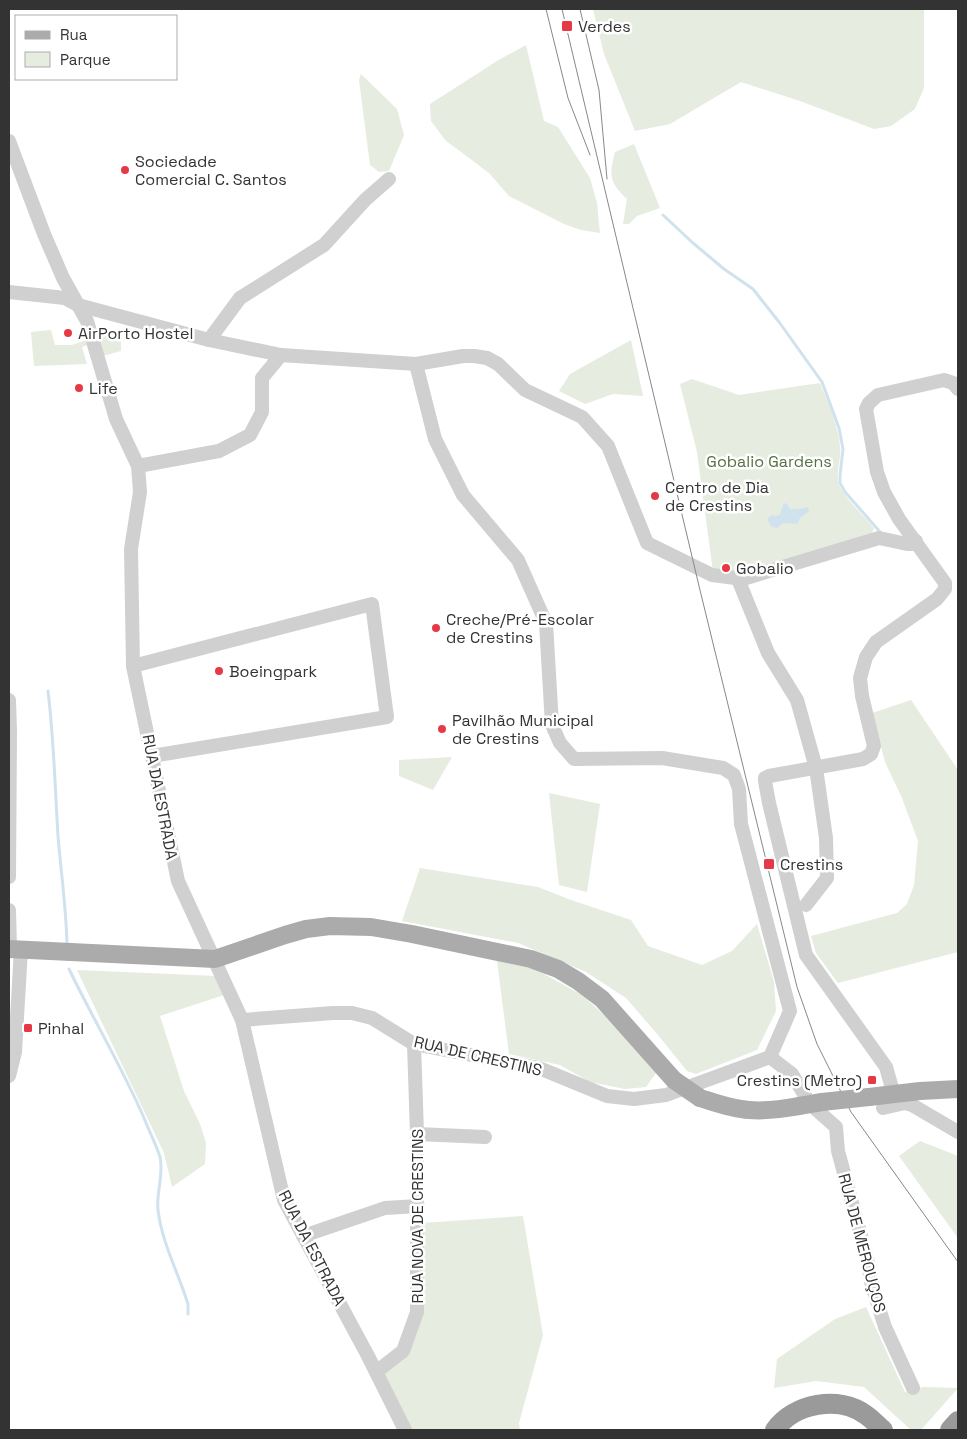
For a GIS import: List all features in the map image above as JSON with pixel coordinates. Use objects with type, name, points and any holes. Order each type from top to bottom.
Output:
[{"type":"highway","points":[[775,1430],[789,1416],[806,1408],[835,1403],[865,1414],[883,1430]]},
{"type":"highway","points":[[791,1430],[803,1422],[828,1415],[855,1421],[870,1430]]},
{"type":"highway","points":[[950,1430],[958,1421]]},
{"type":"main road","points":[[13,949],[215,959],[306,929],[350,925],[371,927],[531,959],[558,969],[578,980],[602,999],[674,1080],[700,1098],[723,1106],[748,1110],[773,1109],[816,1103],[882,1100],[920,1091],[958,1089]]},
{"type":"street","name":"RUA DA ESTRADA","points":[[9,141],[44,234],[63,278],[87,321],[116,419],[138,466],[140,492],[131,549],[133,666],[178,881],[242,1020],[284,1200],[405,1430]]},
{"type":"street","points":[[209,340],[240,298],[324,246],[365,200],[389,179]]},
{"type":"street","points":[[9,292],[65,298],[78,305],[209,340],[281,355],[416,364],[463,356],[487,358],[498,364],[525,390],[582,417],[608,446],[647,543],[712,575],[745,579],[798,561],[879,538],[907,544],[912,544],[916,541]]},
{"type":"street","points":[[138,466],[219,451],[250,434],[262,412],[262,378],[281,355]]},
{"type":"street","points":[[416,364],[435,439],[463,495],[518,560],[546,623],[552,725],[560,743],[574,759],[662,758],[712,766],[730,772],[737,780],[741,824],[790,1011],[770,1057]]},
{"type":"street","points":[[958,389],[953,383],[944,380],[878,395],[869,403],[866,409],[865,415],[877,472],[884,492],[891,506],[944,583],[945,589],[942,594],[876,642],[866,657],[860,678],[862,696],[874,746],[871,754],[863,759],[765,778],[769,803],[806,955],[886,1067],[882,1100],[912,1105],[958,1132]]},
{"type":"street","points":[[738,579],[768,653],[797,700],[816,768],[826,838],[827,878],[806,905]]},
{"type":"street","points":[[133,666],[372,604],[387,717],[152,756]]},
{"type":"street","points":[[9,700],[9,877]]},
{"type":"street","points":[[9,910],[13,949],[15,1052],[9,1076]]},
{"type":"street","name":"RUA DE CRESTINS","points":[[242,1020],[333,1012],[352,1013],[372,1018],[414,1044],[538,1068],[607,1096],[634,1099],[666,1095],[770,1057]]},
{"type":"street","name":"RUA NOVA DE CRESTINS","points":[[376,1372],[403,1351],[417,1312],[418,1206],[414,1044]]},
{"type":"street","name":"RUA DE MEROUÇOS","points":[[770,1057],[792,1074],[836,1127],[838,1151],[884,1327],[913,1388]]},
{"type":"street","points":[[417,1134],[485,1136]]},
{"type":"street","points":[[303,1236],[385,1208],[418,1206]]},
{"type":"green space","points":[[593,9],[924,9],[924,88],[915,109],[891,126],[874,129],[800,101],[741,82],[670,124],[635,131],[604,54]]},
{"type":"green space","points":[[526,45],[544,121],[558,127],[590,178],[597,203],[600,233],[581,230],[564,224],[509,196],[489,173],[445,140],[431,121],[430,104],[497,61]]},
{"type":"green space","points":[[361,74],[397,109],[404,135],[389,171],[379,172],[370,165],[359,80]]},
{"type":"green space","points":[[634,144],[660,208],[637,216],[629,224],[623,224],[627,199],[614,183],[611,172],[615,152]]},
{"type":"green space","points":[[51,330],[55,345],[72,345],[89,339],[90,344],[82,347],[87,364],[34,366],[31,332]]},
{"type":"green space","points":[[121,333],[121,351],[103,356],[98,336]]},
{"type":"green space","points":[[631,340],[643,396],[613,394],[585,404],[559,391],[570,374]]},
{"type":"green space","name":"Gobalio Gardens","points":[[692,379],[739,395],[820,383],[839,438],[839,485],[850,501],[874,528],[871,536],[750,572],[713,572],[697,452],[680,384]]},
{"type":"green space","points":[[911,700],[958,770],[958,952],[838,983],[816,953],[811,936],[897,913],[907,904],[914,885],[918,841],[902,798],[885,762],[872,713]]},
{"type":"green space","points":[[452,757],[433,790],[399,776],[399,760]]},
{"type":"green space","points":[[549,793],[600,804],[587,892],[559,885]]},
{"type":"green space","points":[[420,868],[538,887],[631,920],[648,946],[702,965],[732,951],[757,924],[774,982],[776,1011],[757,1050],[696,1074],[687,1071],[626,998],[586,972],[518,943],[402,921]]},
{"type":"green space","points":[[497,961],[535,969],[582,995],[612,1022],[656,1073],[646,1087],[625,1089],[590,1082],[560,1065],[509,1054]]},
{"type":"green space","points":[[77,970],[216,976],[227,994],[160,1016],[184,1091],[200,1124],[206,1143],[205,1164],[172,1187],[164,1153]]},
{"type":"green space","points":[[920,1141],[958,1156],[958,1238],[899,1156]]},
{"type":"green space","points":[[523,1216],[543,1335],[519,1423],[520,1430],[408,1430],[376,1372],[403,1351],[417,1312],[422,1223]]},
{"type":"green space","points":[[866,1307],[905,1392],[923,1387],[958,1388],[921,1430],[911,1430],[864,1387],[816,1381],[774,1388],[777,1359],[835,1319]]},
{"type":"water","points":[[785,503],[790,509],[808,507],[809,511],[800,518],[797,524],[783,523],[777,528],[773,527],[769,523],[768,518],[771,515],[780,515]]},
{"type":"waterway","points":[[663,215],[724,269],[753,289],[822,382],[839,428],[843,449],[840,483],[845,492],[881,533]]},
{"type":"waterway","points":[[48,691],[67,943]]},
{"type":"waterway","points":[[69,969],[126,1080],[160,1157],[161,1177],[158,1204],[160,1222],[188,1304],[188,1314]]},
{"type":"tram line","points":[[546,9],[568,98],[590,155]]},
{"type":"tram line","points":[[562,9],[699,586],[797,987],[817,1044],[851,1112],[958,1262]]},
{"type":"tram line","points":[[580,9],[599,90],[607,179]]},
{"type":"place","name":"Verdes","points":[[567,26]]},
{"type":"place","name":"Sociedade Comercial C. Santos","points":[[125,170]]},
{"type":"place","name":"AirPorto Hostel","points":[[68,333]]},
{"type":"place","name":"Life","points":[[79,388]]},
{"type":"place","name":"Centro de Dia de Crestins","points":[[655,496]]},
{"type":"place","name":"Gobalio","points":[[726,568]]},
{"type":"place","name":"Creche/Pré-Escolar de Crestins","points":[[436,628]]},
{"type":"place","name":"Boeingpark","points":[[219,671]]},
{"type":"place","name":"Pavilhão Municipal de Crestins","points":[[442,729]]},
{"type":"place","name":"Crestins","points":[[769,864]]},
{"type":"place","name":"Pinhal","points":[[28,1028]]},
{"type":"place","name":"Crestins (Metro)","points":[[872,1080]]}]
